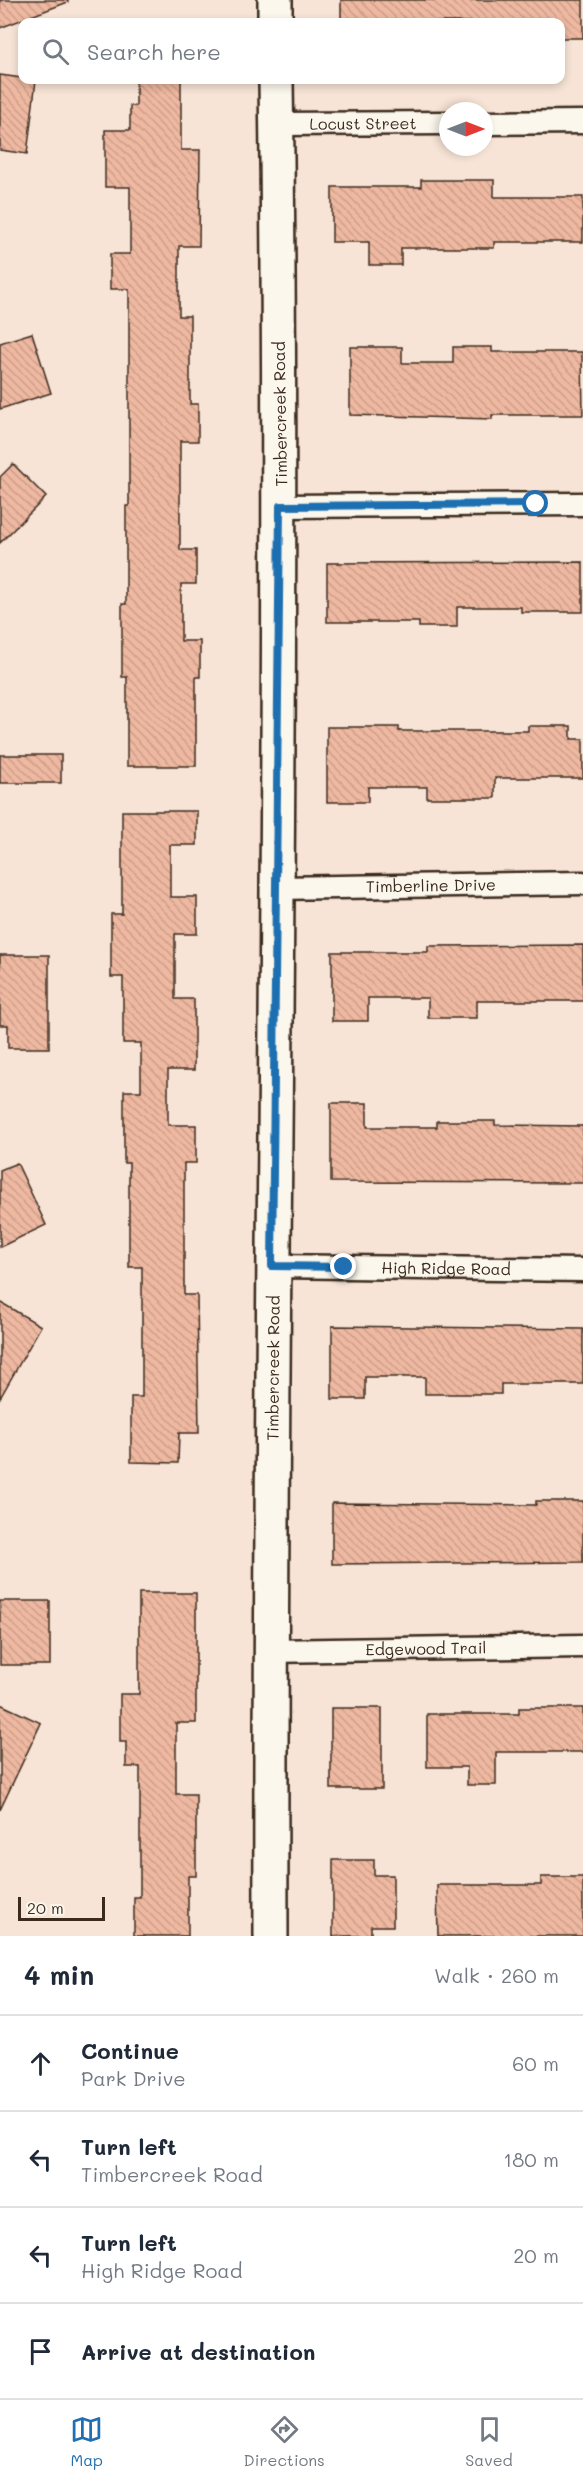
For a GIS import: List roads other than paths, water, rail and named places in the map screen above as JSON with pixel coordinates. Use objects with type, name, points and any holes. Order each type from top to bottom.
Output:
[{"type":"street","points":[[275,0],[275,18]]},
{"type":"street","name":"Timbercreek Road","points":[[271,1936],[272,1266],[278,888],[280,506],[276,84]]},
{"type":"street","points":[[493,123],[583,122]]},
{"type":"street","name":"Locust Street","points":[[277,124],[439,123]]},
{"type":"street","points":[[280,506],[583,504]]},
{"type":"street","name":"Timberline Drive","points":[[278,888],[583,883]]},
{"type":"street","name":"High Ridge Road","points":[[272,1266],[583,1270]]},
{"type":"street","name":"Edgewood Trail","points":[[270,1651],[583,1646]]}]
